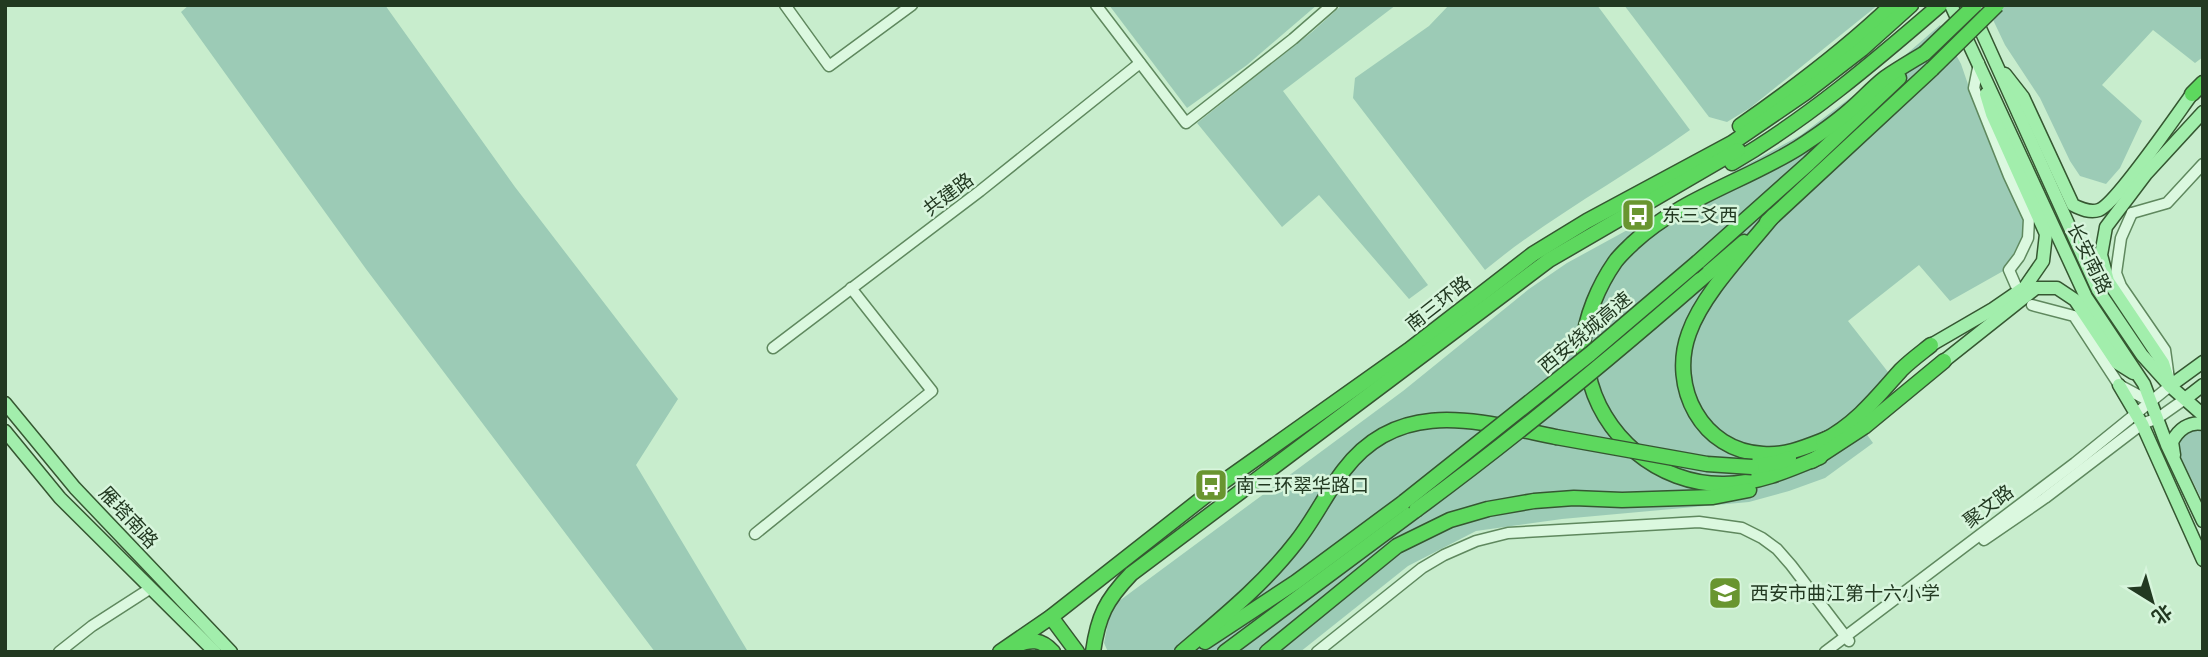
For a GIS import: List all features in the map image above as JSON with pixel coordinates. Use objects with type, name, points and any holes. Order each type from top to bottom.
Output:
[{"type":"highway","points":[[1672,175],[1796,87],[1892,5]]},
{"type":"highway","name":"南三环路","points":[[1002,650],[1046,620],[1223,482],[1409,350],[1533,254],[1672,175],[1735,147],[1862,49],[1911,5]]},
{"type":"highway","name":"南三环路","points":[[1093,652],[1100,618],[1112,594],[1131,575],[1549,260],[1655,199],[1802,106],[1857,65],[1924,5]]},
{"type":"highway","points":[[1655,199],[1689,188],[1757,148],[1827,99],[1940,5]]},
{"type":"highway","name":"西安绕城高速","points":[[1190,652],[1329,558],[1590,354],[1809,163],[1926,53],[1970,5]]},
{"type":"highway","name":"西安绕城高速","points":[[1224,652],[1463,476],[1601,366],[1854,143],[1997,5]]},
{"type":"highway","points":[[1820,457],[1751,482],[1722,484],[1683,478],[1659,468],[1617,435],[1602,414],[1590,381],[1583,347],[1588,320],[1600,287],[1616,260],[1644,233],[1678,211],[1798,148],[1848,112],[1884,79],[1926,53]]},
{"type":"highway","points":[[1773,216],[1711,294],[1690,330],[1684,347],[1682,370],[1686,393],[1693,411],[1709,430],[1725,443],[1745,451],[1763,454],[1790,453],[1829,438]]},
{"type":"highway","points":[[1182,652],[1254,591],[1298,539],[1345,468],[1363,449],[1387,433],[1431,419],[1472,420],[1707,464],[1752,467],[1780,462],[1829,438],[1867,410],[1903,368],[1931,345]]},
{"type":"highway","points":[[1267,652],[1396,546],[1450,520],[1488,509],[1534,501],[1574,498],[1622,500],[1713,497],[1747,490],[1785,477],[1820,457],[1864,427],[1944,361]]},
{"type":"highway","points":[[1046,620],[1062,652]]},
{"type":"highway","points":[[1046,620],[1077,652]]},
{"type":"highway","points":[[1002,650],[1030,640],[1043,642],[1053,652]]},
{"type":"main road","name":"长安南路","points":[[1951,5],[2086,297],[2139,377],[2203,521]]},
{"type":"main road","name":"长安南路","points":[[1970,5],[2098,290],[2142,355],[2170,386],[2203,415]]},
{"type":"main road","points":[[1990,54],[2023,97],[2073,205],[2085,211],[2100,210],[2117,195],[2197,88]]},
{"type":"main road","points":[[1931,345],[2025,287],[2043,261],[2046,234],[1992,114],[1979,63]]},
{"type":"main road","points":[[2203,112],[2146,174],[2106,227],[2101,255],[2108,281],[2123,307],[2163,362],[2170,386],[2203,362]]},
{"type":"main road","points":[[1944,361],[2036,288],[2057,288],[2075,300],[2117,363],[2139,377]]},
{"type":"main road","points":[[2119,385],[2139,419],[2203,560]]},
{"type":"main road","points":[[2185,399],[2203,386]]},
{"type":"main road","name":"雁塔南路","points":[[5,403],[75,488],[230,652]]},
{"type":"main road","points":[[2176,465],[2172,447],[2174,438],[2189,425],[2203,424]]},
{"type":"main road","name":"雁塔南路","points":[[5,431],[60,498],[215,652]]},
{"type":"street","points":[[785,5],[829,66],[912,5]]},
{"type":"street","points":[[1096,5],[1186,123],[1332,5]]},
{"type":"street","name":"共建路","points":[[773,348],[980,191],[1140,63]]},
{"type":"street","points":[[1979,63],[1974,88],[2029,219],[2028,238],[2009,270],[2016,286]]},
{"type":"street","points":[[2170,386],[2165,351],[2121,286],[2116,273],[2121,238],[2129,211],[2167,202],[2203,164]]},
{"type":"street","points":[[755,534],[932,391],[851,288]]},
{"type":"street","points":[[2032,305],[2074,316],[2119,385],[2151,402]]},
{"type":"street","name":"聚文路","points":[[1825,652],[1847,640],[2139,419],[2151,402],[2170,386]]},
{"type":"street","name":"聚文路","points":[[2139,419],[2158,418],[2185,399]]},
{"type":"street","points":[[1317,652],[1422,568],[1476,541],[1508,533],[1699,522],[1742,528],[1777,549],[1847,640]]},
{"type":"street","points":[[59,652],[92,626],[151,588]]},
{"type":"street","points":[[1096,635],[1100,652]]},
{"type":"street","name":"聚文路","points":[[1837,652],[1847,640]]},
{"type":"green space","points":[[189,5],[385,5],[515,187],[678,399],[636,465],[747,650],[745,652],[655,652],[366,269],[181,12]]},
{"type":"green space","points":[[1109,5],[1317,5],[1247,65],[1187,108]]},
{"type":"green space","points":[[1342,5],[1396,5],[1283,91],[1428,285],[1409,299],[1319,195],[1282,227],[1197,123]]},
{"type":"green space","points":[[1449,5],[1597,5],[1690,130],[1560,215],[1485,270],[1353,98],[1355,78],[1429,26]]},
{"type":"green space","points":[[1624,5],[1878,5],[1750,108],[1727,122],[1709,117]]},
{"type":"green space","points":[[1986,5],[2203,5],[2203,57],[2195,63],[2153,30],[2102,85],[2142,121],[2120,168],[2106,184],[2080,176],[2040,98],[2005,45]]},
{"type":"green space","points":[[1940,25],[1961,64],[1982,125],[2023,219],[2023,236],[2005,270],[1950,301],[1919,265],[1848,321],[1888,372],[1869,400],[1853,415],[1873,443],[1825,478],[1749,502],[1562,519],[1476,531],[1408,566],[1300,652],[1108,652],[1104,643],[1111,607],[1403,391],[1529,289],[1567,263],[1801,135],[1895,64]]},
{"type":"green space","points":[[2203,428],[2203,502],[2179,454],[2176,438],[2182,431]]},
{"type":"place","name":"东三爻西","points":[[1638,215]]},
{"type":"place","name":"南三环翠华路口","points":[[1211,485]]},
{"type":"place","name":"西安市曲江第十六小学","points":[[1725,593]]}]
